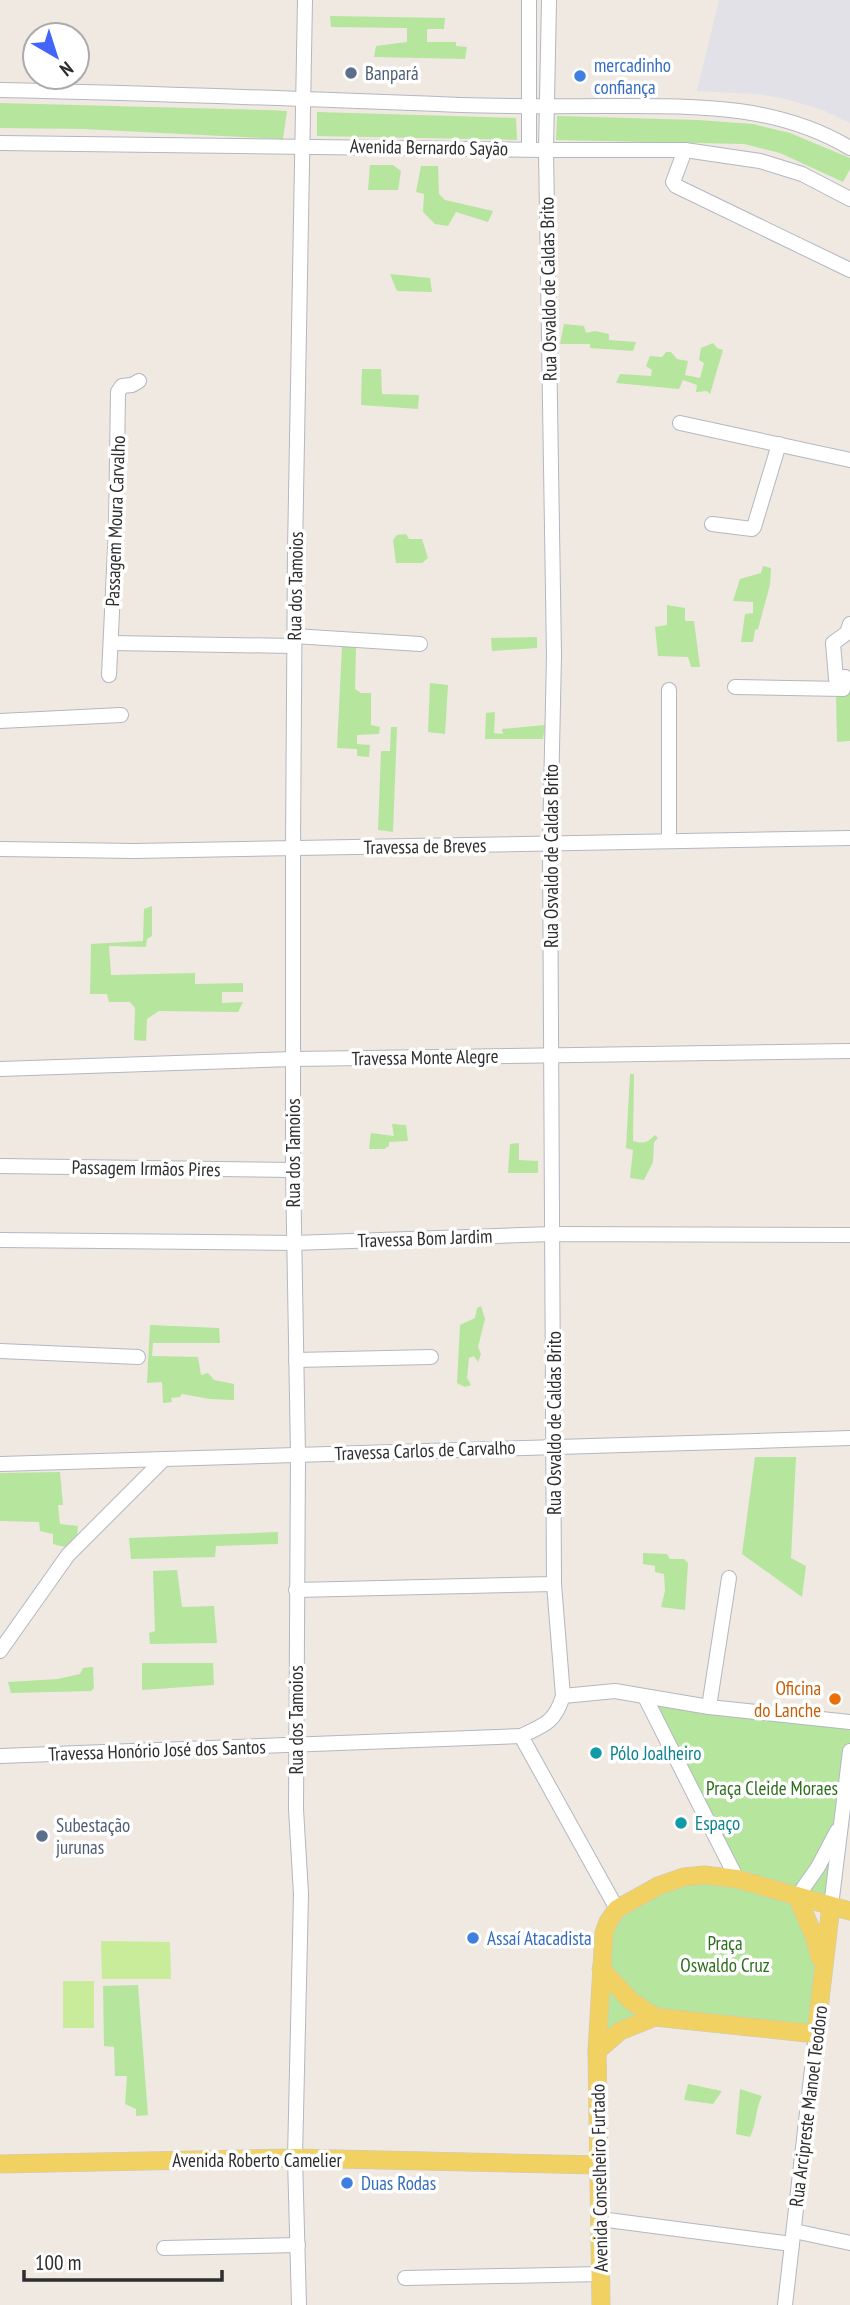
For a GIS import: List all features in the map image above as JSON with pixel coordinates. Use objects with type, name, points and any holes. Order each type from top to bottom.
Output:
[{"type":"main road","points":[[816,2034],[655,2017],[631,2001],[601,1969],[604,1933],[617,1909],[658,1886],[684,1877],[704,1875],[737,1879],[850,1911]]},
{"type":"main road","points":[[797,1897],[815,1938],[822,1986]]},
{"type":"main road","name":"Rua Arcipreste Manoel Teodoro","points":[[816,2034],[831,1906]]},
{"type":"main road","name":"Avenida Conselheiro Furtado","points":[[601,1969],[597,2051],[601,2305]]},
{"type":"main road","points":[[597,2051],[620,2031],[655,2017]]},
{"type":"main road","name":"Avenida Roberto Camelier","points":[[0,2164],[295,2158],[599,2165]]},
{"type":"street","name":"Rua dos Tamoios","points":[[299,2305],[295,2158],[301,1894],[296,1809],[298,1455],[293,1170],[293,847],[305,0]]},
{"type":"street","points":[[529,0],[529,149]]},
{"type":"street","name":"Rua Osvaldo de Caldas Brito","points":[[549,0],[546,150],[554,655],[550,844],[552,1234],[555,1584],[563,1696],[558,1711]]},
{"type":"street","points":[[0,90],[304,97],[530,106],[692,106],[751,111],[789,121],[820,132],[850,148]]},
{"type":"street","name":"Avenida Bernardo Sayão","points":[[0,143],[685,150],[760,161],[802,174],[848,194]]},
{"type":"street","points":[[685,150],[673,182],[676,186],[850,270]]},
{"type":"street","name":"Passagem Moura Carvalho","points":[[109,675],[116,527],[118,392],[122,386],[139,381]]},
{"type":"street","points":[[680,423],[850,460]]},
{"type":"street","points":[[712,524],[752,529],[754,527],[779,444]]},
{"type":"street","points":[[735,687],[843,689],[845,677],[836,679],[833,643],[847,633],[850,624]]},
{"type":"street","points":[[111,643],[294,641],[420,644]]},
{"type":"street","points":[[669,690],[669,840]]},
{"type":"street","points":[[0,721],[121,715]]},
{"type":"street","name":"Travessa de Breves","points":[[0,849],[134,851],[850,838]]},
{"type":"street","name":"Travessa Monte Alegre","points":[[0,1069],[293,1059],[850,1051]]},
{"type":"street","name":"Passagem Irmãos Pires","points":[[0,1166],[293,1170]]},
{"type":"street","name":"Travessa Bom Jardim","points":[[0,1240],[294,1243],[552,1234],[850,1235]]},
{"type":"street","points":[[0,1351],[138,1357]]},
{"type":"street","points":[[296,1360],[431,1357]]},
{"type":"street","name":"Travessa Carlos de Carvalho","points":[[0,1464],[850,1438]]},
{"type":"street","points":[[0,1651],[68,1555],[163,1459]]},
{"type":"street","points":[[709,1707],[729,1578]]},
{"type":"street","points":[[296,1590],[555,1584]]},
{"type":"street","points":[[563,1696],[615,1691],[709,1707],[850,1722]]},
{"type":"street","points":[[645,1697],[737,1879]]},
{"type":"street","name":"Travessa Honório José dos Santos","points":[[0,1756],[521,1735],[543,1726],[558,1711]]},
{"type":"street","points":[[521,1735],[617,1909]]},
{"type":"street","points":[[831,1906],[850,1751]]},
{"type":"street","points":[[797,1897],[818,1867],[841,1824]]},
{"type":"street","name":"Rua Arcipreste Manoel Teodoro","points":[[785,2305],[808,2127],[816,2034]]},
{"type":"street","points":[[600,2219],[850,2243]]},
{"type":"street","points":[[164,2248],[298,2245]]},
{"type":"street","points":[[405,2278],[601,2274]]},
{"type":"shaded area","points":[[719,0],[850,0],[850,123],[823,110],[782,98],[697,91]]},
{"type":"green space","points":[[330,16],[445,18],[444,29],[427,29],[427,42],[456,42],[456,46],[467,47],[465,59],[374,57],[376,46],[407,42],[407,28],[331,27]]},
{"type":"green space","points":[[0,103],[287,111],[283,139],[83,129],[0,128]]},
{"type":"green space","points":[[317,112],[516,118],[517,140],[317,136]]},
{"type":"green space","points":[[557,116],[753,124],[790,133],[850,158],[850,169],[843,182],[780,153],[744,144],[556,140]]},
{"type":"green space","points":[[370,165],[393,165],[401,171],[398,190],[368,190]]},
{"type":"green space","points":[[421,166],[438,166],[439,194],[445,200],[493,211],[488,222],[456,212],[448,226],[435,224],[423,212],[424,194],[416,192]]},
{"type":"green space","points":[[390,274],[430,278],[432,292],[397,291]]},
{"type":"green space","points":[[564,324],[584,326],[586,333],[595,331],[609,334],[609,340],[636,342],[633,351],[590,348],[590,344],[560,344]]},
{"type":"green space","points":[[713,343],[723,350],[710,394],[707,391],[696,392],[697,385],[683,380],[679,389],[616,383],[620,374],[651,376],[652,370],[646,366],[650,356],[662,357],[666,352],[671,352],[677,359],[688,361],[685,375],[700,378],[704,363],[699,360],[701,348]]},
{"type":"green space","points":[[362,369],[381,369],[382,394],[419,395],[418,409],[361,405]]},
{"type":"green space","points":[[406,534],[409,539],[422,539],[428,558],[422,563],[396,563],[393,540],[397,535]]},
{"type":"green space","points":[[763,566],[771,568],[770,585],[758,629],[755,630],[753,642],[741,642],[745,614],[753,613],[753,602],[733,601],[740,579],[761,573]]},
{"type":"green space","points":[[667,605],[685,608],[685,621],[694,621],[700,667],[691,667],[688,657],[658,656],[655,627],[667,625]]},
{"type":"green space","points":[[537,637],[537,648],[492,651],[491,638]]},
{"type":"green space","points":[[342,647],[356,647],[355,689],[361,693],[371,693],[371,725],[380,727],[379,734],[357,735],[357,744],[370,745],[369,757],[357,756],[357,749],[337,748]]},
{"type":"green space","points":[[430,683],[448,685],[445,734],[428,732]]},
{"type":"green space","points":[[850,688],[850,741],[837,742],[836,693]]},
{"type":"green space","points":[[495,712],[494,733],[503,734],[502,729],[545,725],[543,739],[485,739],[486,713]]},
{"type":"green space","points":[[391,727],[397,727],[393,832],[378,830],[381,751],[390,751]]},
{"type":"green space","points":[[152,906],[152,936],[147,939],[146,947],[109,946],[111,975],[195,973],[195,984],[243,983],[243,992],[222,992],[222,1003],[243,1002],[238,1012],[159,1011],[147,1019],[146,1041],[134,1040],[135,1008],[130,1002],[109,1002],[107,994],[90,994],[91,944],[143,941],[144,909]]},
{"type":"green space","points":[[630,1074],[634,1074],[633,1141],[645,1142],[655,1135],[658,1138],[654,1142],[653,1162],[644,1180],[630,1178],[633,1150],[626,1148]]},
{"type":"green space","points":[[392,1124],[406,1125],[408,1141],[389,1142],[389,1146],[384,1149],[369,1149],[371,1133],[394,1136]]},
{"type":"green space","points":[[519,1143],[519,1160],[538,1161],[538,1173],[508,1173],[510,1144]]},
{"type":"green space","points":[[481,1306],[485,1319],[478,1347],[481,1354],[478,1362],[474,1356],[469,1358],[467,1378],[471,1385],[465,1387],[457,1383],[460,1325],[475,1318],[477,1308]]},
{"type":"green space","points":[[150,1325],[219,1328],[220,1343],[153,1343],[152,1356],[198,1357],[201,1375],[208,1373],[214,1380],[234,1384],[234,1400],[182,1394],[180,1397],[171,1398],[172,1402],[163,1403],[162,1382],[147,1383]]},
{"type":"green space","points":[[755,1457],[796,1457],[791,1558],[806,1566],[802,1597],[742,1554]]},
{"type":"green space","points":[[60,1472],[63,1505],[58,1505],[60,1524],[78,1526],[77,1535],[65,1547],[53,1544],[53,1534],[40,1531],[39,1522],[0,1521],[0,1473]]},
{"type":"green space","points":[[278,1532],[278,1544],[216,1546],[215,1557],[131,1559],[129,1538]]},
{"type":"green space","points":[[643,1553],[667,1554],[670,1559],[684,1559],[688,1563],[685,1610],[661,1607],[665,1591],[664,1574],[655,1572],[655,1566],[643,1564]]},
{"type":"green space","points":[[177,1570],[182,1607],[214,1606],[217,1643],[150,1644],[149,1633],[155,1631],[153,1571]]},
{"type":"green space","points":[[142,1663],[213,1663],[214,1685],[142,1690]]},
{"type":"green space","points":[[93,1667],[94,1688],[91,1691],[11,1693],[8,1682],[58,1679],[80,1674],[83,1668]]},
{"type":"green space","name":"Praça Cleide Moraes","points":[[645,1697],[850,1723],[850,1752],[832,1903],[737,1879]]},
{"type":"green space","name":"Praça Oswaldo Cruz","points":[[684,1883],[736,1886],[792,1900],[816,1959],[809,2033],[655,2015],[603,2043],[610,1936],[621,1915]]},
{"type":"green space","points":[[101,1941],[170,1942],[171,1979],[102,1979]]},
{"type":"green space","points":[[63,1981],[94,1981],[94,2028],[63,2028]]},
{"type":"green space","points":[[138,1985],[148,2115],[136,2116],[136,2109],[125,2104],[127,2076],[115,2076],[114,2047],[104,2046],[103,1986]]},
{"type":"green space","points":[[688,2084],[722,2091],[713,2104],[684,2100]]},
{"type":"green space","points":[[740,2089],[762,2096],[750,2137],[736,2134]]},
{"type":"place","name":"Banpará","points":[[351,73]]},
{"type":"place","name":"mercadinho confiança","points":[[580,76]]},
{"type":"place","name":"Oficina do Lanche","points":[[835,1699]]},
{"type":"place","name":"Pólo Joalheiro","points":[[596,1753]]},
{"type":"place","name":"Espaço","points":[[681,1823]]},
{"type":"place","name":"Subestação jurunas","points":[[42,1836]]},
{"type":"place","name":"Assaí Atacadista","points":[[473,1938]]},
{"type":"place","name":"Duas Rodas","points":[[347,2183]]}]
